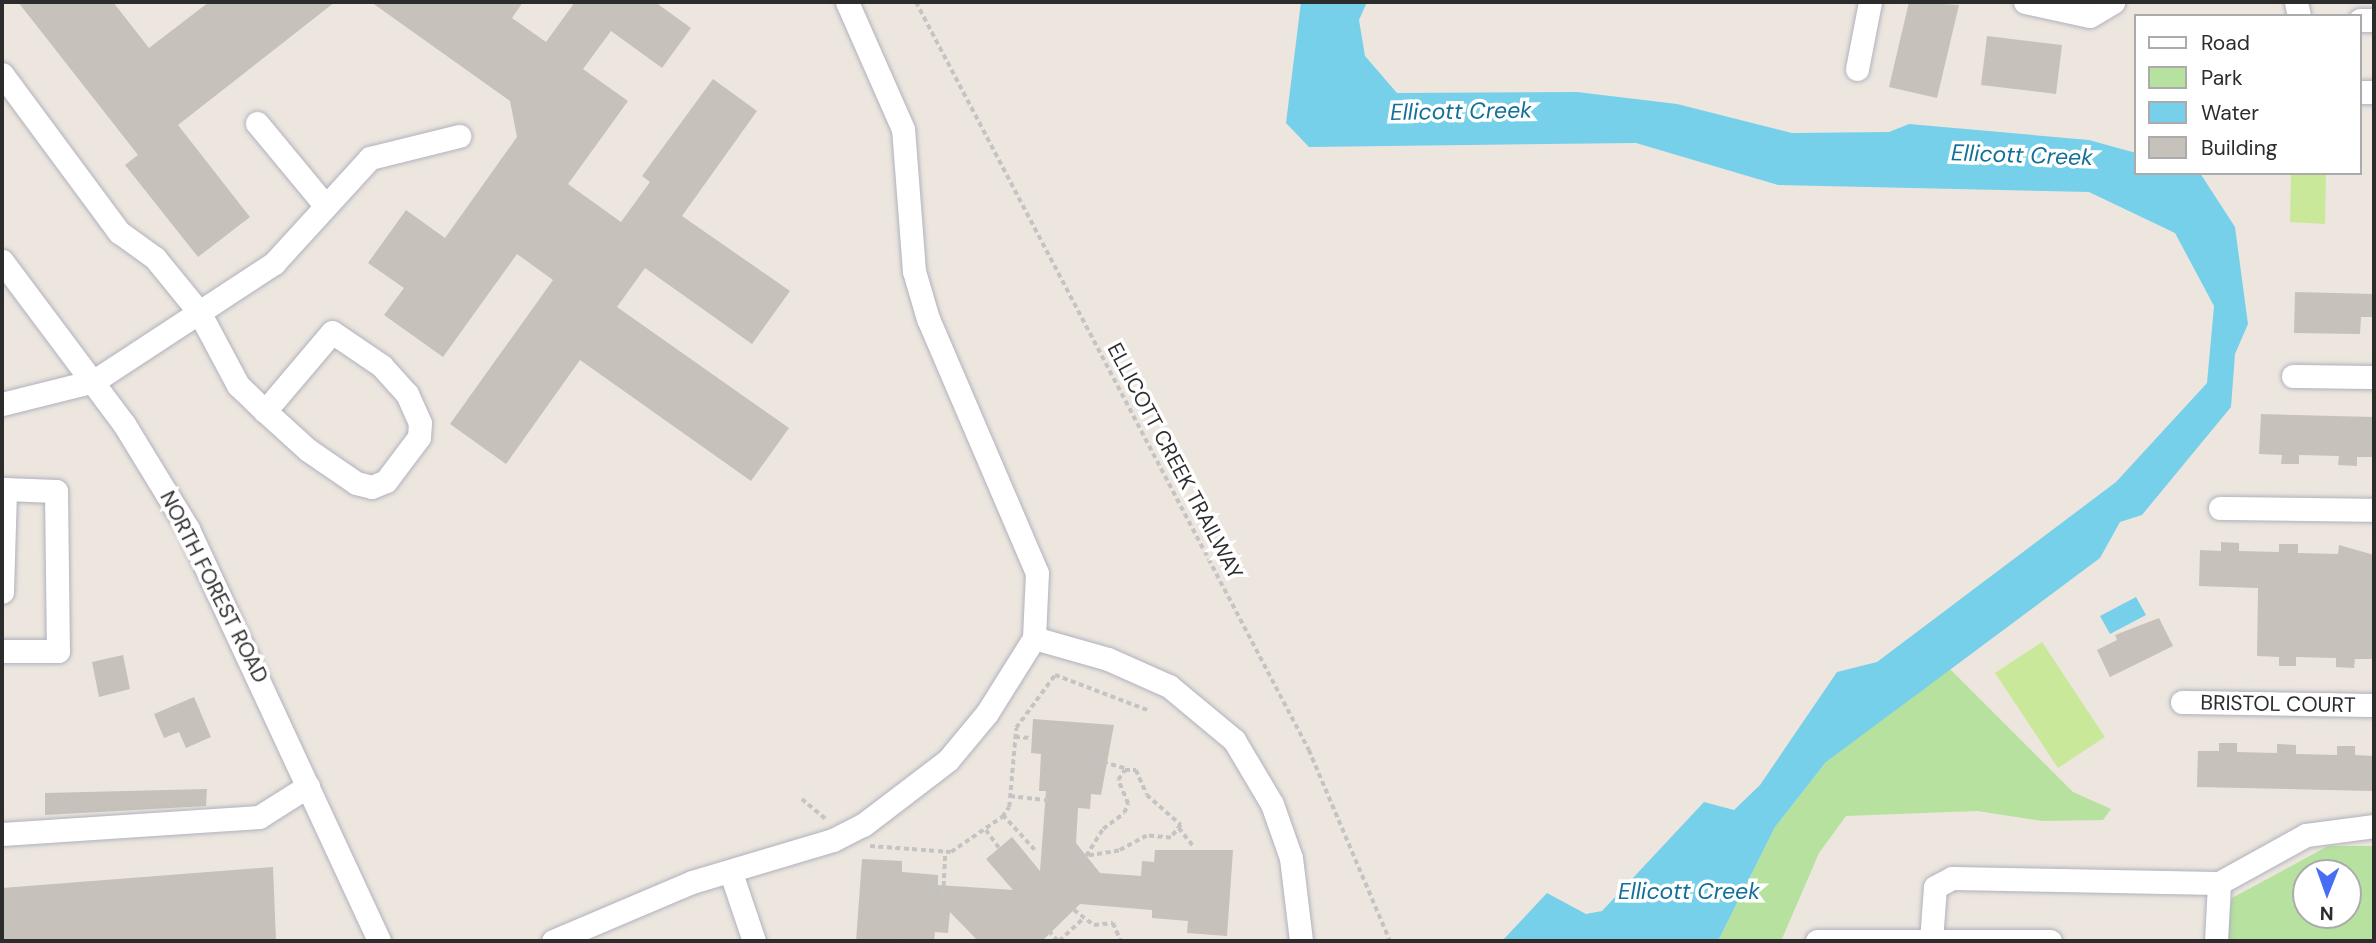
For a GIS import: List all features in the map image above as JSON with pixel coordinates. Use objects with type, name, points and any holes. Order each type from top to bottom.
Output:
[{"type":"street","points":[[553,941],[626,907],[845,834],[948,760],[987,713],[1034,638],[1037,573],[928,319],[914,271],[903,129],[847,2]]},
{"type":"street","points":[[1857,69],[1870,2]]},
{"type":"street","points":[[2025,2],[2090,16],[2113,2]]},
{"type":"street","points":[[2,74],[119,232],[155,258],[198,312],[238,385],[265,411],[356,483],[372,487],[386,481],[419,437],[420,422],[407,394],[382,366],[332,332],[265,411]]},
{"type":"street","points":[[257,123],[324,204]]},
{"type":"street","points":[[2,404],[94,381],[274,263],[324,204],[370,158],[459,136]]},
{"type":"street","name":"NORTH FOREST ROAD","points":[[2,261],[94,381],[188,529],[379,941]]},
{"type":"street","points":[[2293,376],[2374,377]]},
{"type":"street","points":[[2,592],[5,489],[56,491],[61,501],[58,650],[2,651]]},
{"type":"street","points":[[2220,508],[2374,510]]},
{"type":"street","points":[[1034,638],[1108,659],[1169,686],[1234,740],[1272,804],[1291,858],[1301,941]]},
{"type":"street","name":"BRISTOL COURT","points":[[2182,702],[2374,705]]},
{"type":"street","points":[[2,834],[260,817],[308,786]]},
{"type":"street","points":[[1931,940],[1935,887],[1952,878],[2219,883],[2306,835],[2374,826]]},
{"type":"street","points":[[731,873],[754,941]]},
{"type":"street","points":[[2216,941],[2219,883]]},
{"type":"street","points":[[1817,941],[2050,941]]},
{"type":"path","name":"ELLICOTT CREEK TRAILWAY","points":[[916,2],[1309,750],[1390,941]]},
{"type":"path","points":[[802,799],[859,846],[945,852],[963,849],[1003,815],[1010,796],[1015,737],[1055,675],[1150,711]]},
{"type":"path","points":[[1015,737],[1032,738]]},
{"type":"path","points":[[1103,762],[1141,776],[1153,803],[1177,816],[1179,828],[1194,847]]},
{"type":"path","points":[[1128,769],[1118,780],[1126,796],[1124,813],[1103,829],[1086,856],[1119,851],[1147,836],[1171,838],[1179,828]]},
{"type":"path","points":[[1010,796],[1055,800]]},
{"type":"path","points":[[1003,815],[1035,850]]},
{"type":"path","points":[[986,830],[999,848]]},
{"type":"path","points":[[943,895],[945,852]]},
{"type":"path","points":[[1074,910],[1083,919],[1113,923],[1121,941]]},
{"type":"path","points":[[1049,931],[1059,941],[1083,919]]},
{"type":"green space","points":[[2291,175],[2326,175],[2325,224],[2290,222]]},
{"type":"green space","points":[[2042,642],[2105,737],[2058,768],[1995,673]]},
{"type":"green space","points":[[1949,668],[2073,792],[2111,809],[2103,820],[2043,821],[1977,811],[1846,816],[1819,853],[1781,941],[1718,941],[1775,827],[1826,762]]},
{"type":"green space","points":[[2328,846],[2374,846],[2374,941],[2225,941],[2232,898],[2292,866],[2292,929],[2362,929],[2362,859],[2304,859]]},
{"type":"water","name":"Ellicott Creek","points":[[1301,2],[1367,2],[1359,20],[1365,56],[1397,93],[1577,92],[1677,104],[1792,133],[1889,132],[1909,124],[2089,140],[2134,152],[2134,175],[2201,175],[2235,227],[2248,324],[2235,354],[2231,407],[2142,515],[2120,522],[2100,558],[1826,762],[1775,827],[1718,941],[1502,941],[1547,893],[1586,914],[1602,911],[1704,802],[1734,810],[1760,785],[1837,672],[1877,662],[2116,482],[2207,383],[2214,306],[2175,233],[2089,192],[1778,185],[1636,143],[1309,147],[1286,123]]},
{"type":"water","points":[[2136,597],[2146,615],[2110,634],[2100,616]]},
{"type":"building","points":[[18,2],[113,2],[149,48],[209,2],[335,2],[178,125],[250,217],[198,257],[125,165],[138,155]]},
{"type":"building","points":[[371,2],[523,2],[512,18],[546,42],[575,2],[655,2],[691,28],[662,68],[611,31],[583,69],[628,101],[568,184],[621,222],[650,182],[642,176],[713,79],[757,111],[682,216],[790,291],[752,344],[645,268],[617,307],[789,428],[751,481],[580,360],[506,464],[450,424],[553,280],[517,254],[443,357],[384,315],[404,288],[368,263],[406,210],[445,238],[517,137],[510,101]]},
{"type":"building","points":[[1909,2],[1959,5],[1937,98],[1889,87]]},
{"type":"building","points":[[1987,36],[2062,45],[2056,94],[1981,85]]},
{"type":"building","points":[[2295,292],[2374,294],[2374,317],[2361,317],[2360,334],[2294,333]]},
{"type":"building","points":[[2261,414],[2374,417],[2374,457],[2357,457],[2357,466],[2338,465],[2339,456],[2299,455],[2299,464],[2281,464],[2282,455],[2259,454]]},
{"type":"building","points":[[2221,542],[2239,543],[2239,551],[2279,552],[2279,544],[2298,544],[2298,553],[2338,554],[2339,545],[2374,555],[2374,659],[2355,659],[2354,668],[2336,667],[2336,658],[2296,657],[2296,666],[2279,666],[2279,657],[2257,656],[2258,588],[2199,586],[2200,550],[2221,551]]},
{"type":"building","points":[[2159,618],[2173,646],[2110,677],[2097,650],[2117,640],[2115,635]]},
{"type":"building","points":[[123,655],[130,689],[99,697],[92,662]]},
{"type":"building","points":[[194,697],[211,737],[186,748],[179,732],[164,738],[154,714]]},
{"type":"building","points":[[1033,719],[1114,725],[1101,795],[1091,794],[1090,809],[1078,808],[1076,843],[1100,873],[1141,876],[1142,861],[1154,862],[1155,850],[1233,850],[1227,936],[1187,933],[1188,921],[1152,918],[1152,910],[1080,904],[1042,941],[978,941],[950,912],[948,933],[935,932],[934,941],[856,941],[862,859],[902,861],[902,872],[938,875],[938,885],[1013,890],[986,859],[1012,837],[1040,871],[1046,791],[1039,791],[1041,754],[1031,753]]},
{"type":"building","points":[[2219,743],[2237,743],[2237,752],[2277,753],[2277,744],[2296,745],[2296,754],[2337,755],[2337,746],[2355,746],[2355,755],[2374,756],[2373,791],[2197,787],[2198,751],[2219,751]]},
{"type":"building","points":[[207,789],[206,806],[45,815],[45,793]]},
{"type":"building","points":[[273,867],[276,941],[2,941],[2,888]]}]
